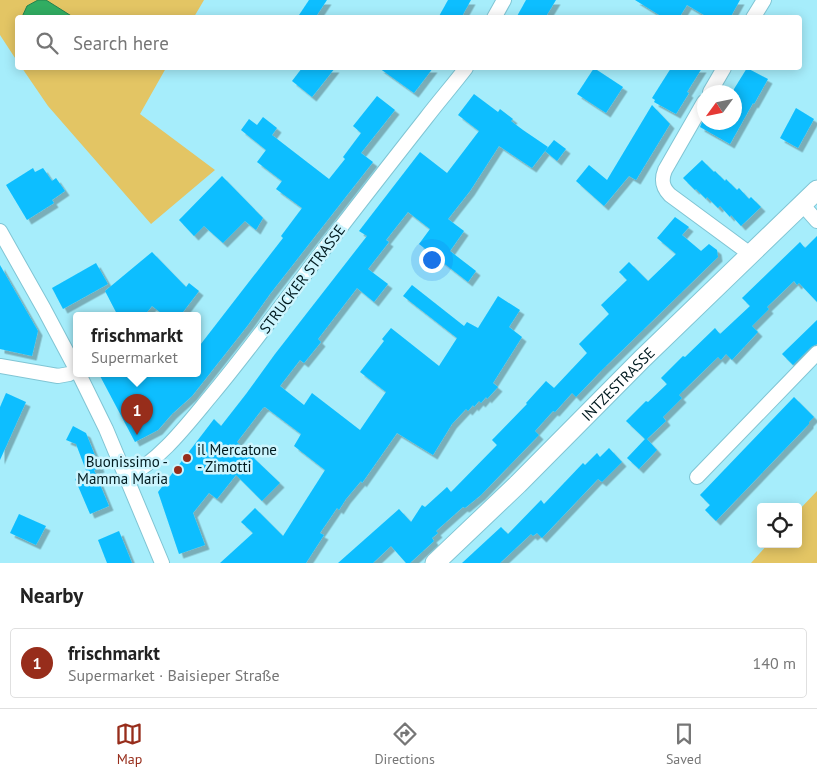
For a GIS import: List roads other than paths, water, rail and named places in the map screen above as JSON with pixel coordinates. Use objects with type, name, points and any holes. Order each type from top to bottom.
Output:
[{"type":"main road","name":"INTZESTRASSE","points":[[435,563],[817,190]]},
{"type":"street","points":[[496,15],[504,0]]},
{"type":"street","points":[[755,15],[764,0]]},
{"type":"street","name":"STRUCKER STRASSE","points":[[126,478],[141,470],[156,457],[184,428],[219,386],[465,70]]},
{"type":"street","points":[[714,85],[723,70]]},
{"type":"street","points":[[697,114],[665,170],[662,182],[665,190],[750,254]]},
{"type":"street","points":[[802,204],[817,221]]},
{"type":"street","points":[[0,231],[73,363]]},
{"type":"street","points":[[697,477],[817,353]]},
{"type":"street","points":[[0,366],[58,376],[73,372]]},
{"type":"street","points":[[80,377],[106,429],[162,563]]},
{"type":"place","name":"frischmarkt","points":[[137,435]]},
{"type":"place","name":"il Mercatone - Zimotti","points":[[187,458]]},
{"type":"place","name":"Buonissimo - Mamma Maria","points":[[178,470]]}]
